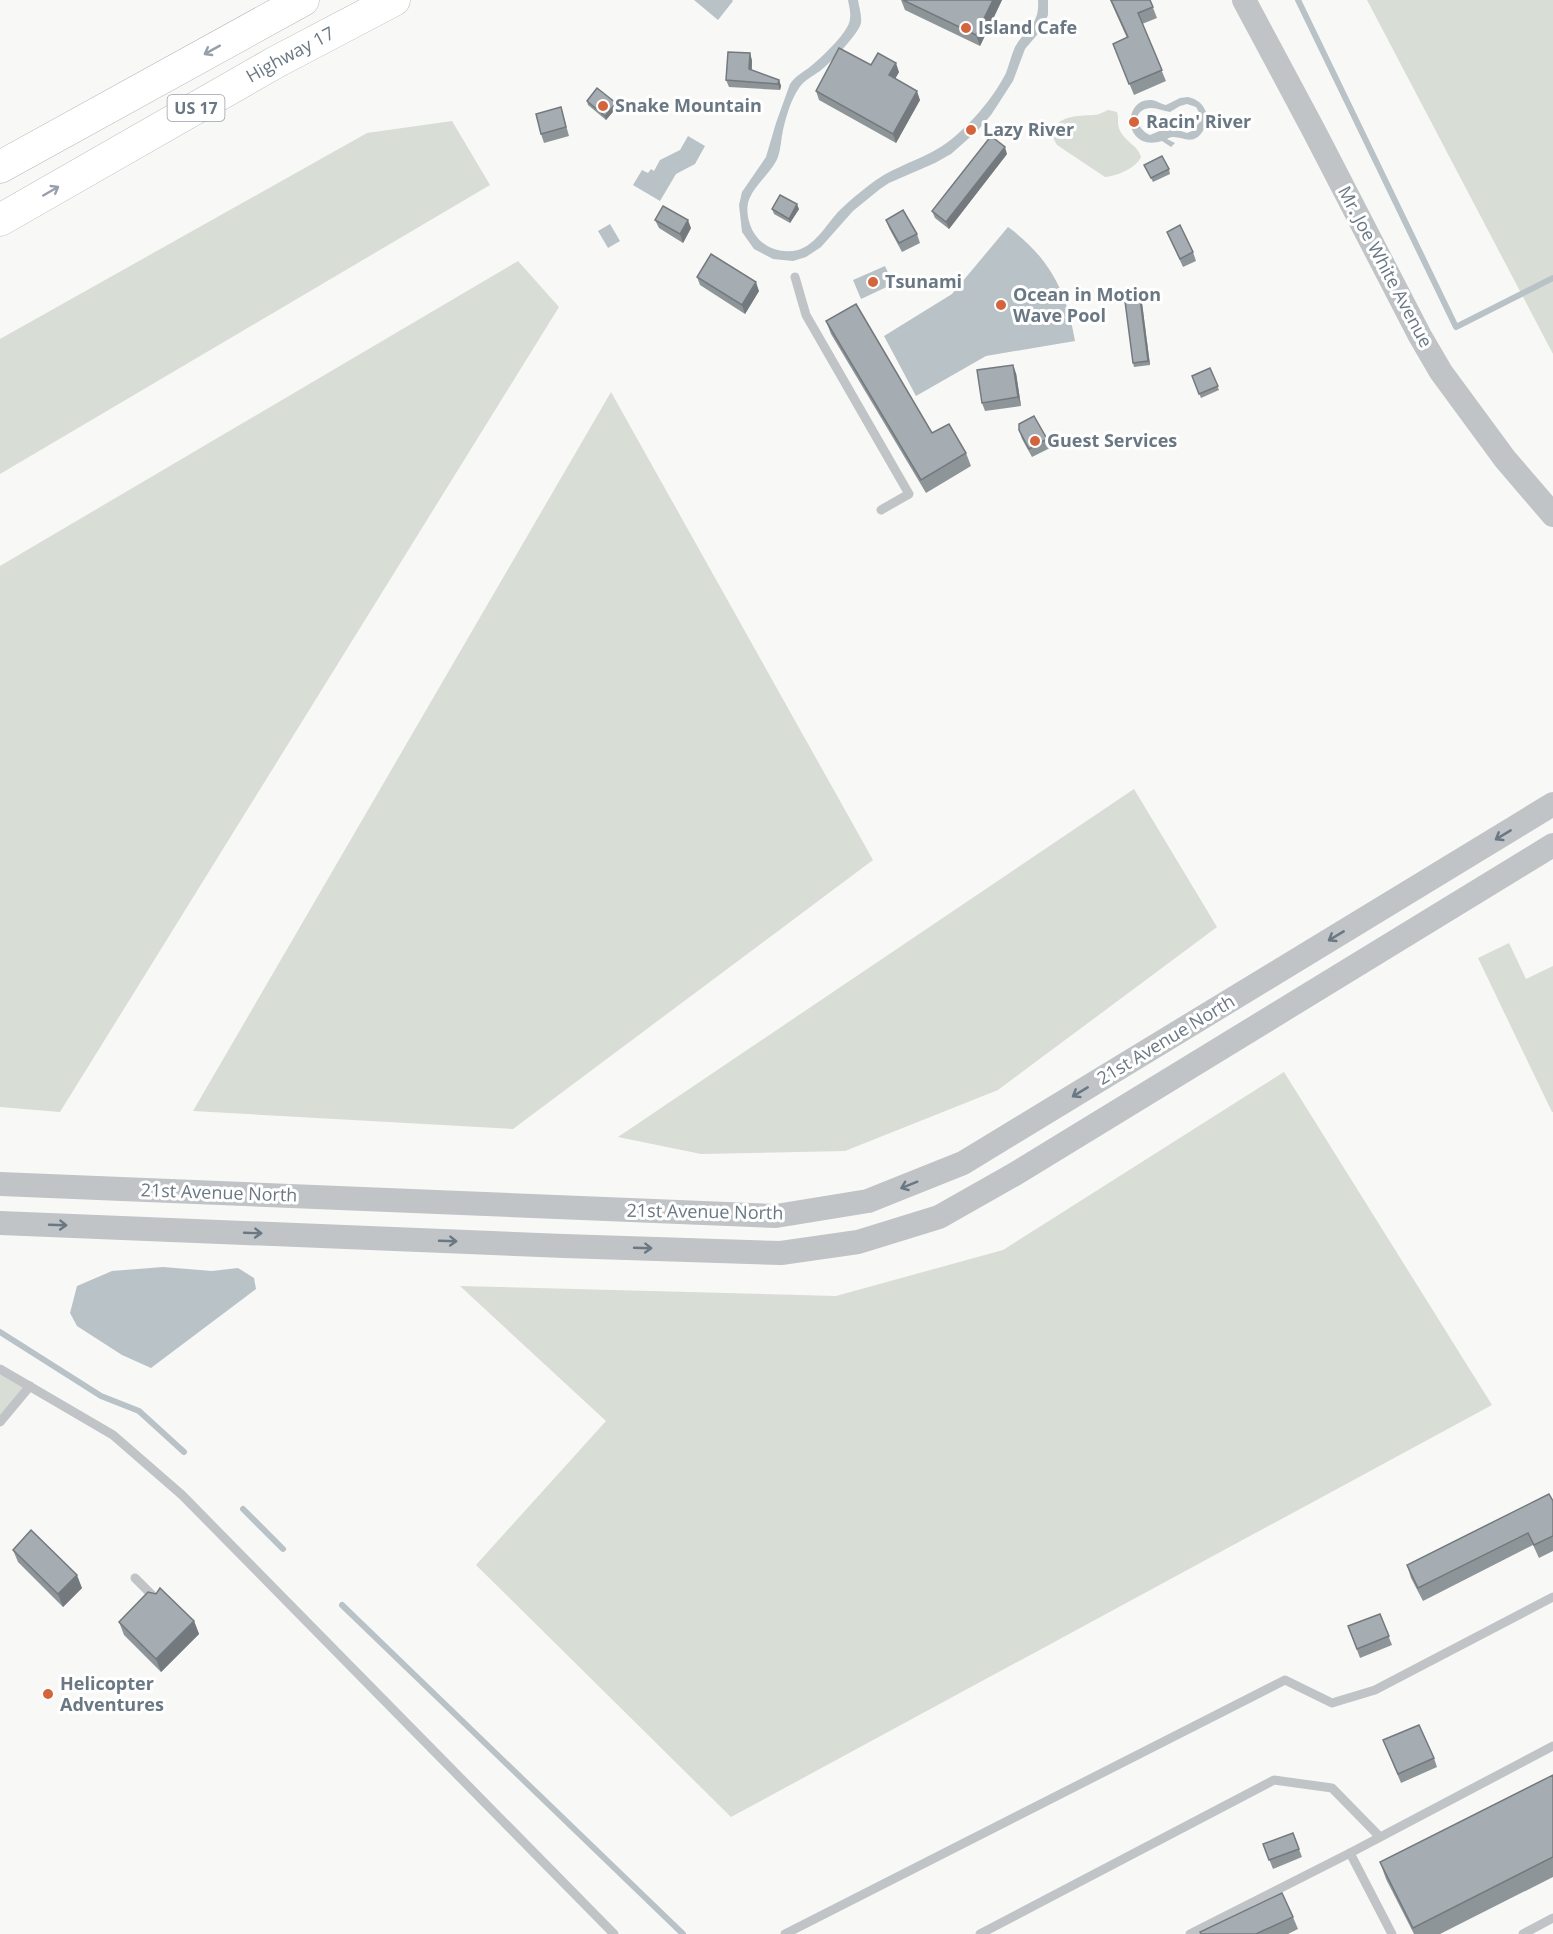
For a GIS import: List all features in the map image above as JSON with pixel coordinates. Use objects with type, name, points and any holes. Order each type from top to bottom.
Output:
[{"type":"highway","name":"US 17","points":[[0,167],[303,0]]},
{"type":"highway","name":"Highway 17","points":[[0,220],[276,62],[394,0]]},
{"type":"street","name":"Mr. Joe White Avenue","points":[[1244,0],[1436,363],[1499,450],[1553,515]]},
{"type":"street","name":"21st Avenue North","points":[[0,1184],[777,1216],[868,1201],[963,1163],[1553,804]]},
{"type":"street","name":"21st Avenue North","points":[[0,1222],[781,1253],[858,1242],[949,1212],[1553,845]]},
{"type":"lane","points":[[795,277],[806,315],[909,494],[881,510]]},
{"type":"lane","points":[[0,1369],[113,1435],[182,1495],[614,1934]]},
{"type":"lane","points":[[0,1422],[30,1386]]},
{"type":"lane","points":[[135,1578],[158,1601]]},
{"type":"lane","points":[[785,1934],[1285,1680],[1332,1703],[1375,1690],[1553,1598]]},
{"type":"lane","points":[[1190,1934],[1553,1746]]},
{"type":"lane","points":[[980,1934],[1274,1780],[1332,1788],[1380,1837]]},
{"type":"lane","points":[[1350,1853],[1392,1934]]},
{"type":"lane","points":[[1523,1934],[1553,1918]]},
{"type":"shaded area","points":[[694,0],[732,0],[733,1],[718,20]]},
{"type":"shaded area","name":"Lazy River","points":[[848,0],[858,0],[861,14],[859,28],[837,55],[803,83],[796,92],[786,119],[778,157],[748,203],[748,218],[754,233],[762,243],[773,249],[792,251],[804,247],[816,238],[843,207],[875,180],[932,152],[953,138],[984,107],[1000,84],[1015,47],[1037,16],[1038,0],[1048,0],[1048,15],[1042,29],[1025,49],[1013,81],[991,115],[977,131],[951,154],[880,189],[853,211],[821,247],[806,257],[793,261],[773,259],[754,249],[742,232],[739,205],[742,192],[766,157],[790,84],[828,51],[845,31],[850,19]]},
{"type":"shaded area","points":[[1367,0],[1553,0],[1553,354]]},
{"type":"shaded area","name":"Racin' River","points":[[1188,97],[1195,100],[1205,110],[1207,117],[1205,127],[1196,138],[1191,140],[1172,137],[1167,139],[1175,143],[1171,147],[1162,141],[1149,143],[1134,133],[1131,115],[1142,101],[1152,100],[1166,105]],"holes":[[[1187,104],[1196,107],[1200,114],[1199,123],[1187,133],[1169,127],[1150,135],[1140,127],[1137,119],[1140,112],[1148,108],[1170,112]]]},
{"type":"shaded area","points":[[1108,110],[1117,112],[1121,132],[1137,149],[1141,157],[1126,171],[1105,177],[1057,145],[1052,136],[1057,124],[1062,120]]},
{"type":"shaded area","points":[[452,121],[490,185],[0,474],[0,339],[367,133]]},
{"type":"shaded area","points":[[688,136],[705,146],[695,164],[676,174],[660,201],[633,185],[642,170],[648,173],[651,169],[654,171],[660,160],[680,150]]},
{"type":"shaded area","points":[[610,224],[620,241],[608,248],[598,231]]},
{"type":"shaded area","name":"Ocean in Motion Wave Pool","points":[[1008,227],[1035,251],[1054,277],[1067,307],[1075,341],[986,356],[916,396],[884,336],[952,294]]},
{"type":"shaded area","points":[[518,261],[559,307],[60,1112],[0,1107],[0,566]]},
{"type":"shaded area","name":"Tsunami","points":[[885,266],[893,284],[861,299],[853,280]]},
{"type":"shaded area","points":[[611,392],[873,860],[513,1129],[193,1111]]},
{"type":"shaded area","points":[[1134,789],[1217,927],[998,1090],[845,1151],[701,1154],[618,1137]]},
{"type":"shaded area","points":[[1509,943],[1526,979],[1553,966],[1553,1112],[1478,958]]},
{"type":"shaded area","points":[[1284,1072],[1492,1405],[731,1817],[476,1565],[606,1421],[460,1286],[836,1296],[1003,1250]]},
{"type":"shaded area","points":[[163,1267],[212,1271],[238,1268],[254,1278],[256,1289],[151,1368],[122,1355],[77,1326],[70,1313],[77,1286],[112,1271]]},
{"type":"shaded area","points":[[0,1369],[30,1386],[0,1422]]},
{"type":"building","name":"Island Cafe","points":[[903,0],[993,0],[976,35]]},
{"type":"building","points":[[1111,0],[1150,0],[1153,7],[1138,13],[1162,70],[1129,84],[1113,44],[1128,37]]},
{"type":"building","points":[[839,48],[871,65],[878,53],[896,63],[889,75],[917,91],[893,134],[816,91]]},
{"type":"building","points":[[728,52],[750,53],[749,69],[779,80],[778,84],[726,80]]},
{"type":"building","name":"Snake Mountain","points":[[597,88],[616,103],[605,116],[587,101]]},
{"type":"building","points":[[561,107],[566,127],[541,134],[536,114]]},
{"type":"building","points":[[991,136],[1005,147],[946,222],[932,211]]},
{"type":"building","points":[[1162,156],[1169,169],[1151,178],[1144,165]]},
{"type":"building","points":[[780,195],[797,204],[789,219],[772,209]]},
{"type":"building","points":[[663,206],[688,220],[680,234],[655,220]]},
{"type":"building","points":[[903,210],[917,234],[899,243],[886,220]]},
{"type":"building","points":[[1180,225],[1193,252],[1180,259],[1167,232]]},
{"type":"building","points":[[711,254],[756,282],[742,305],[697,277]]},
{"type":"building","points":[[1140,298],[1148,361],[1133,363],[1125,301]]},
{"type":"building","points":[[856,304],[932,433],[949,424],[966,453],[921,480],[826,321]]},
{"type":"building","points":[[1013,365],[1018,397],[982,403],[977,370]]},
{"type":"building","points":[[1210,368],[1218,386],[1199,394],[1192,376]]},
{"type":"building","name":"Guest Services","points":[[1034,416],[1047,439],[1029,449],[1019,430],[1019,424]]},
{"type":"building","points":[[1549,1494],[1553,1501],[1553,1536],[1534,1545],[1528,1533],[1418,1588],[1407,1565]]},
{"type":"building","points":[[31,1530],[77,1575],[58,1594],[13,1550]]},
{"type":"building","points":[[160,1588],[194,1621],[156,1659],[119,1622],[148,1592],[156,1594]]},
{"type":"building","points":[[1380,1614],[1389,1636],[1357,1649],[1348,1626]]},
{"type":"building","points":[[1419,1725],[1434,1758],[1398,1774],[1383,1740]]},
{"type":"building","points":[[1553,1775],[1553,1857],[1413,1928],[1380,1862]]},
{"type":"building","points":[[1293,1833],[1299,1849],[1269,1860],[1263,1844]]},
{"type":"building","points":[[1282,1893],[1293,1917],[1256,1934],[1201,1934],[1200,1932]]},
{"type":"waterway","points":[[1298,0],[1456,327],[1553,278]]},
{"type":"waterway","points":[[0,1332],[101,1396],[139,1411],[184,1452]]},
{"type":"waterway","points":[[243,1509],[283,1549]]},
{"type":"waterway","points":[[342,1605],[683,1934]]},
{"type":"place","name":"Island Cafe","points":[[966,28]]},
{"type":"place","name":"Snake Mountain","points":[[603,106]]},
{"type":"place","name":"Racin' River","points":[[1134,122]]},
{"type":"place","name":"Lazy River","points":[[971,130]]},
{"type":"place","name":"Tsunami","points":[[873,282]]},
{"type":"place","name":"Ocean in Motion Wave Pool","points":[[1001,305]]},
{"type":"place","name":"Guest Services","points":[[1035,441]]},
{"type":"place","name":"Helicopter Adventures","points":[[48,1694]]}]
